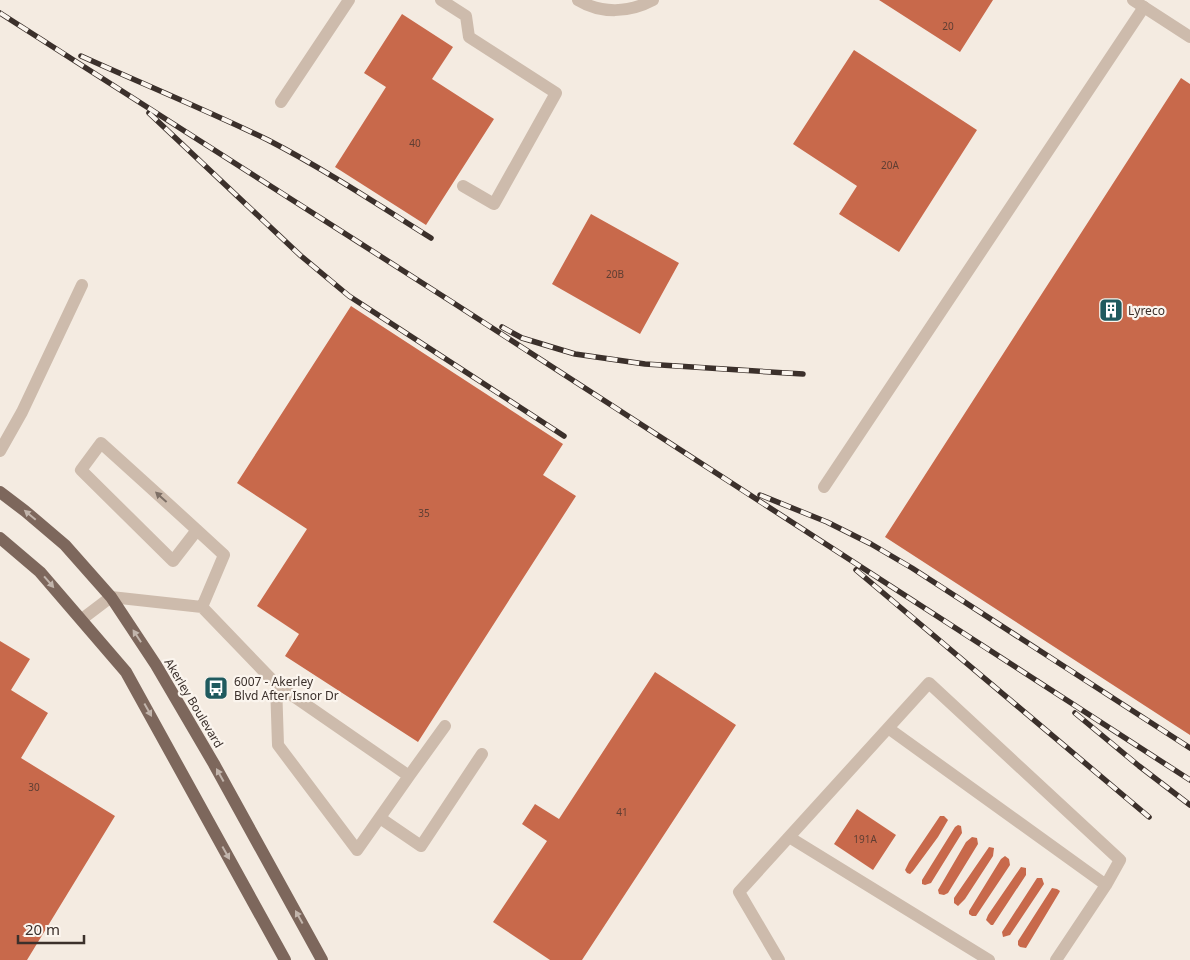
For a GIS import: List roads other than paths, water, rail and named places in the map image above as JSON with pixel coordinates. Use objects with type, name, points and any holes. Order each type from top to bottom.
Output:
[{"type":"main road","name":"Akerley Boulevard","points":[[0,492],[26,511],[65,545],[111,597],[156,665],[209,756],[322,960]]},
{"type":"main road","points":[[0,538],[40,572],[126,672],[285,960]]},
{"type":"street","points":[[281,102],[349,0]]},
{"type":"street","points":[[441,0],[466,16],[469,37],[556,94],[494,204],[463,186]]},
{"type":"street","points":[[578,0],[586,5],[604,10],[622,10],[641,6],[654,0]]},
{"type":"street","points":[[824,486],[1138,3],[1190,37]]},
{"type":"street","points":[[0,451],[22,412],[82,285]]},
{"type":"street","points":[[197,530],[173,561],[80,470],[101,443],[197,530],[224,555],[202,607]]},
{"type":"street","points":[[82,619],[111,597],[202,607],[276,684],[409,776]]},
{"type":"street","points":[[779,960],[739,892],[929,683],[1120,860],[1106,885],[1056,960]]},
{"type":"street","points":[[276,684],[278,745],[357,850],[446,726]]},
{"type":"street","points":[[888,728],[1106,885]]},
{"type":"street","points":[[380,818],[421,846],[482,754]]},
{"type":"street","points":[[789,837],[989,960]]},
{"type":"railway","points":[[0,13],[452,302],[1190,780]]},
{"type":"railway","points":[[81,56],[268,140],[330,175],[431,238]]},
{"type":"railway","points":[[149,113],[301,256],[349,296],[564,436]]},
{"type":"railway","points":[[502,327],[522,338],[575,354],[645,364],[803,374]]},
{"type":"railway","points":[[760,495],[827,522],[871,544],[912,568],[1190,748]]},
{"type":"railway","points":[[856,570],[1149,817]]},
{"type":"railway","points":[[1075,713],[1190,805]]},
{"type":"place","name":"Lyreco","points":[[1111,310]]},
{"type":"place","name":"6007 - Akerley Blvd After Isnor Dr","points":[[216,688]]}]
